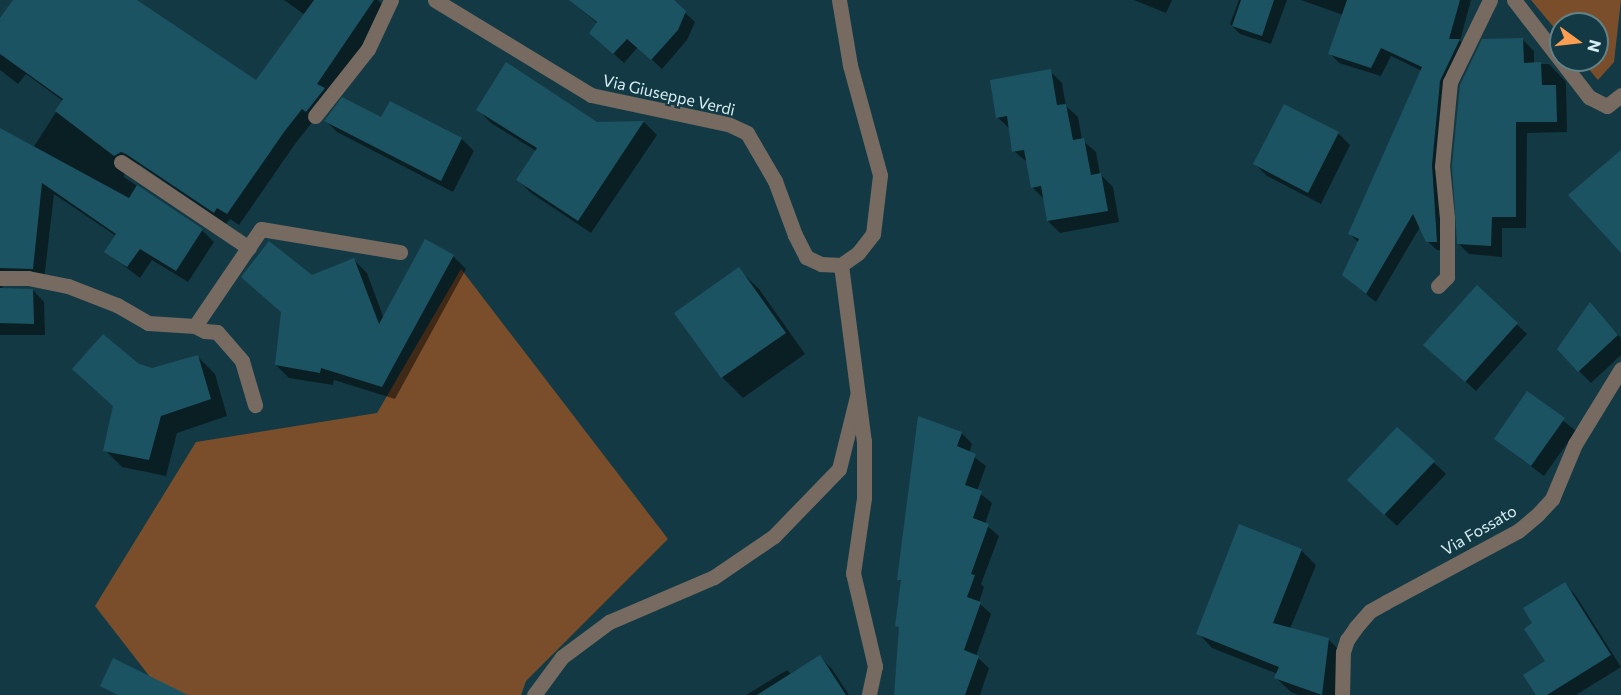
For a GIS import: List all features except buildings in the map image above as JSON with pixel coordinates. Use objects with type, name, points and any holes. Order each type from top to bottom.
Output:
[{"type":"street","points":[[315,116],[368,49],[391,0]]},
{"type":"street","name":"Via Giuseppe Verdi","points":[[435,0],[591,95],[728,124],[747,133],[775,181],[795,235],[806,257],[820,264],[842,265]]},
{"type":"street","points":[[839,0],[850,65],[879,175],[873,234],[858,253],[842,265],[864,441],[864,498],[853,573],[875,666],[868,695]]},
{"type":"street","points":[[1438,286],[1447,277],[1447,218],[1442,166],[1450,82],[1490,0]]},
{"type":"street","points":[[1514,0],[1589,97],[1602,105],[1618,104]]},
{"type":"street","points":[[121,162],[249,248]]},
{"type":"street","points":[[195,326],[261,229],[400,252]]},
{"type":"street","points":[[0,278],[28,278],[68,286],[117,305],[148,323],[195,326],[205,331],[218,332],[242,361],[255,405]]},
{"type":"street","name":"Via Fossato","points":[[1342,695],[1343,652],[1347,640],[1356,627],[1370,611],[1518,531],[1538,514],[1552,499],[1575,444],[1621,369]]},
{"type":"street","points":[[534,695],[562,657],[609,622],[714,577],[774,536],[839,469],[859,388]]},
{"type":"shaded area","points":[[1531,0],[1621,0],[1614,62],[1609,68],[1609,12],[1549,12],[1549,22]]},
{"type":"shaded area","points":[[1591,72],[1605,72],[1598,80]]},
{"type":"shaded area","points":[[461,269],[668,539],[526,681],[521,695],[164,695],[95,606],[196,442],[377,413]]}]
